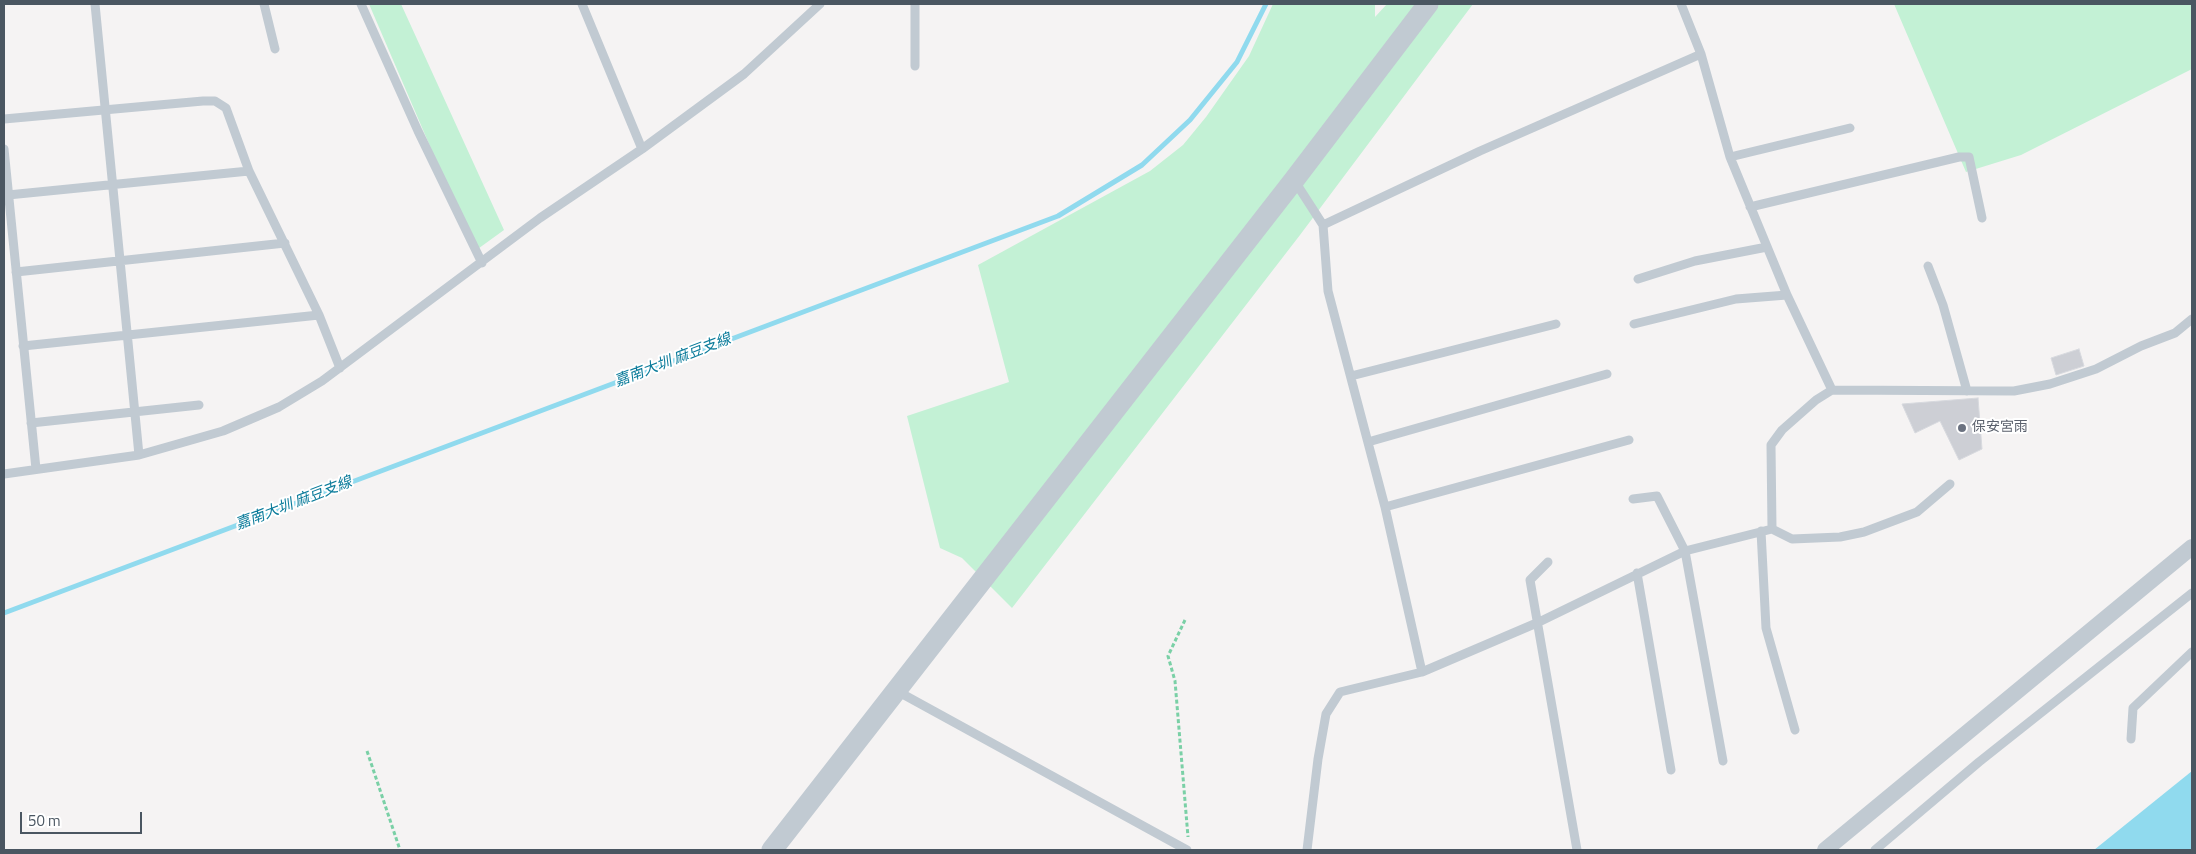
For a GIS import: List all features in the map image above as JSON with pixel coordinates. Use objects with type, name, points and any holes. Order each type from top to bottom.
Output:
[{"type":"street","points":[[772,850],[1294,180],[1428,4]]},
{"type":"street","points":[[1825,850],[2192,548]]},
{"type":"lane","points":[[95,4],[139,455]]},
{"type":"lane","points":[[264,4],[275,49]]},
{"type":"lane","points":[[361,4],[418,130],[482,262]]},
{"type":"lane","points":[[582,4],[642,149]]},
{"type":"lane","points":[[4,474],[139,455],[222,431],[279,407],[340,368],[540,218],[642,149],[744,74],[820,4]]},
{"type":"lane","points":[[914,4],[915,66]]},
{"type":"lane","points":[[1682,4],[1701,54],[1730,157],[1787,295],[1832,390]]},
{"type":"lane","points":[[1323,225],[1480,152],[1701,54]]},
{"type":"lane","points":[[4,120],[105,109],[216,101],[226,108],[249,171],[319,315],[340,368]]},
{"type":"lane","points":[[1730,157],[1850,128]]},
{"type":"lane","points":[[4,149],[36,469]]},
{"type":"lane","points":[[1750,207],[1959,157],[1968,157],[1982,218]]},
{"type":"lane","points":[[8,195],[249,171]]},
{"type":"lane","points":[[1294,180],[1323,225],[1328,291],[1385,507],[1422,672]]},
{"type":"lane","points":[[16,272],[285,243]]},
{"type":"lane","points":[[1638,278],[1695,261],[1767,247]]},
{"type":"lane","points":[[1928,266],[1943,305],[1967,391]]},
{"type":"lane","points":[[1634,324],[1736,299],[1787,295]]},
{"type":"lane","points":[[23,346],[319,315]]},
{"type":"lane","points":[[1772,528],[1771,445],[1782,430],[1816,400],[1832,390],[2014,390],[2050,384],[2096,369],[2141,346],[2175,333],[2192,319]]},
{"type":"lane","points":[[1351,376],[1556,324]]},
{"type":"lane","points":[[1368,442],[1607,374]]},
{"type":"lane","points":[[31,423],[199,405]]},
{"type":"lane","points":[[1385,507],[1629,440]]},
{"type":"lane","points":[[1307,850],[1318,760],[1326,714],[1340,692],[1422,672],[1539,622],[1685,551],[1772,528],[1792,539],[1840,537],[1864,532],[1917,512],[1950,484]]},
{"type":"lane","points":[[1633,499],[1657,496],[1685,551],[1724,761]]},
{"type":"lane","points":[[1761,531],[1766,628],[1795,730]]},
{"type":"lane","points":[[1548,562],[1530,580],[1539,622],[1577,850]]},
{"type":"lane","points":[[1637,573],[1671,770]]},
{"type":"lane","points":[[1875,850],[1994,750],[2192,593]]},
{"type":"lane","points":[[2131,739],[2132,708],[2192,652]]},
{"type":"lane","points":[[897,691],[1188,846]]},
{"type":"path","points":[[1185,620],[1168,656],[1175,681],[1178,707],[1188,846]]},
{"type":"path","points":[[367,751],[400,850]]},
{"type":"green space","points":[[369,4],[401,4],[504,230],[475,251]]},
{"type":"green space","points":[[1273,4],[1375,4],[1375,17],[1387,4],[1473,4],[1300,235],[1012,608],[962,558],[940,548],[907,416],[1009,382],[978,265],[1150,171],[1183,145],[1206,117],[1249,56]]},
{"type":"green space","points":[[1894,4],[2192,4],[2192,69],[2021,155],[1966,172]]},
{"type":"water","points":[[2192,771],[2192,850],[2094,850]]},
{"type":"building","points":[[2079,349],[2084,366],[2056,375],[2051,358]]},
{"type":"building","name":"保安宮雨","points":[[1978,398],[1982,449],[1959,460],[1940,421],[1915,433],[1902,404]]},
{"type":"waterway","name":"嘉南大圳 麻豆支線","points":[[4,613],[1058,216],[1142,165],[1190,120],[1237,62],[1266,4]]},
{"type":"place","name":"保安宮雨","points":[[1962,428]]}]
